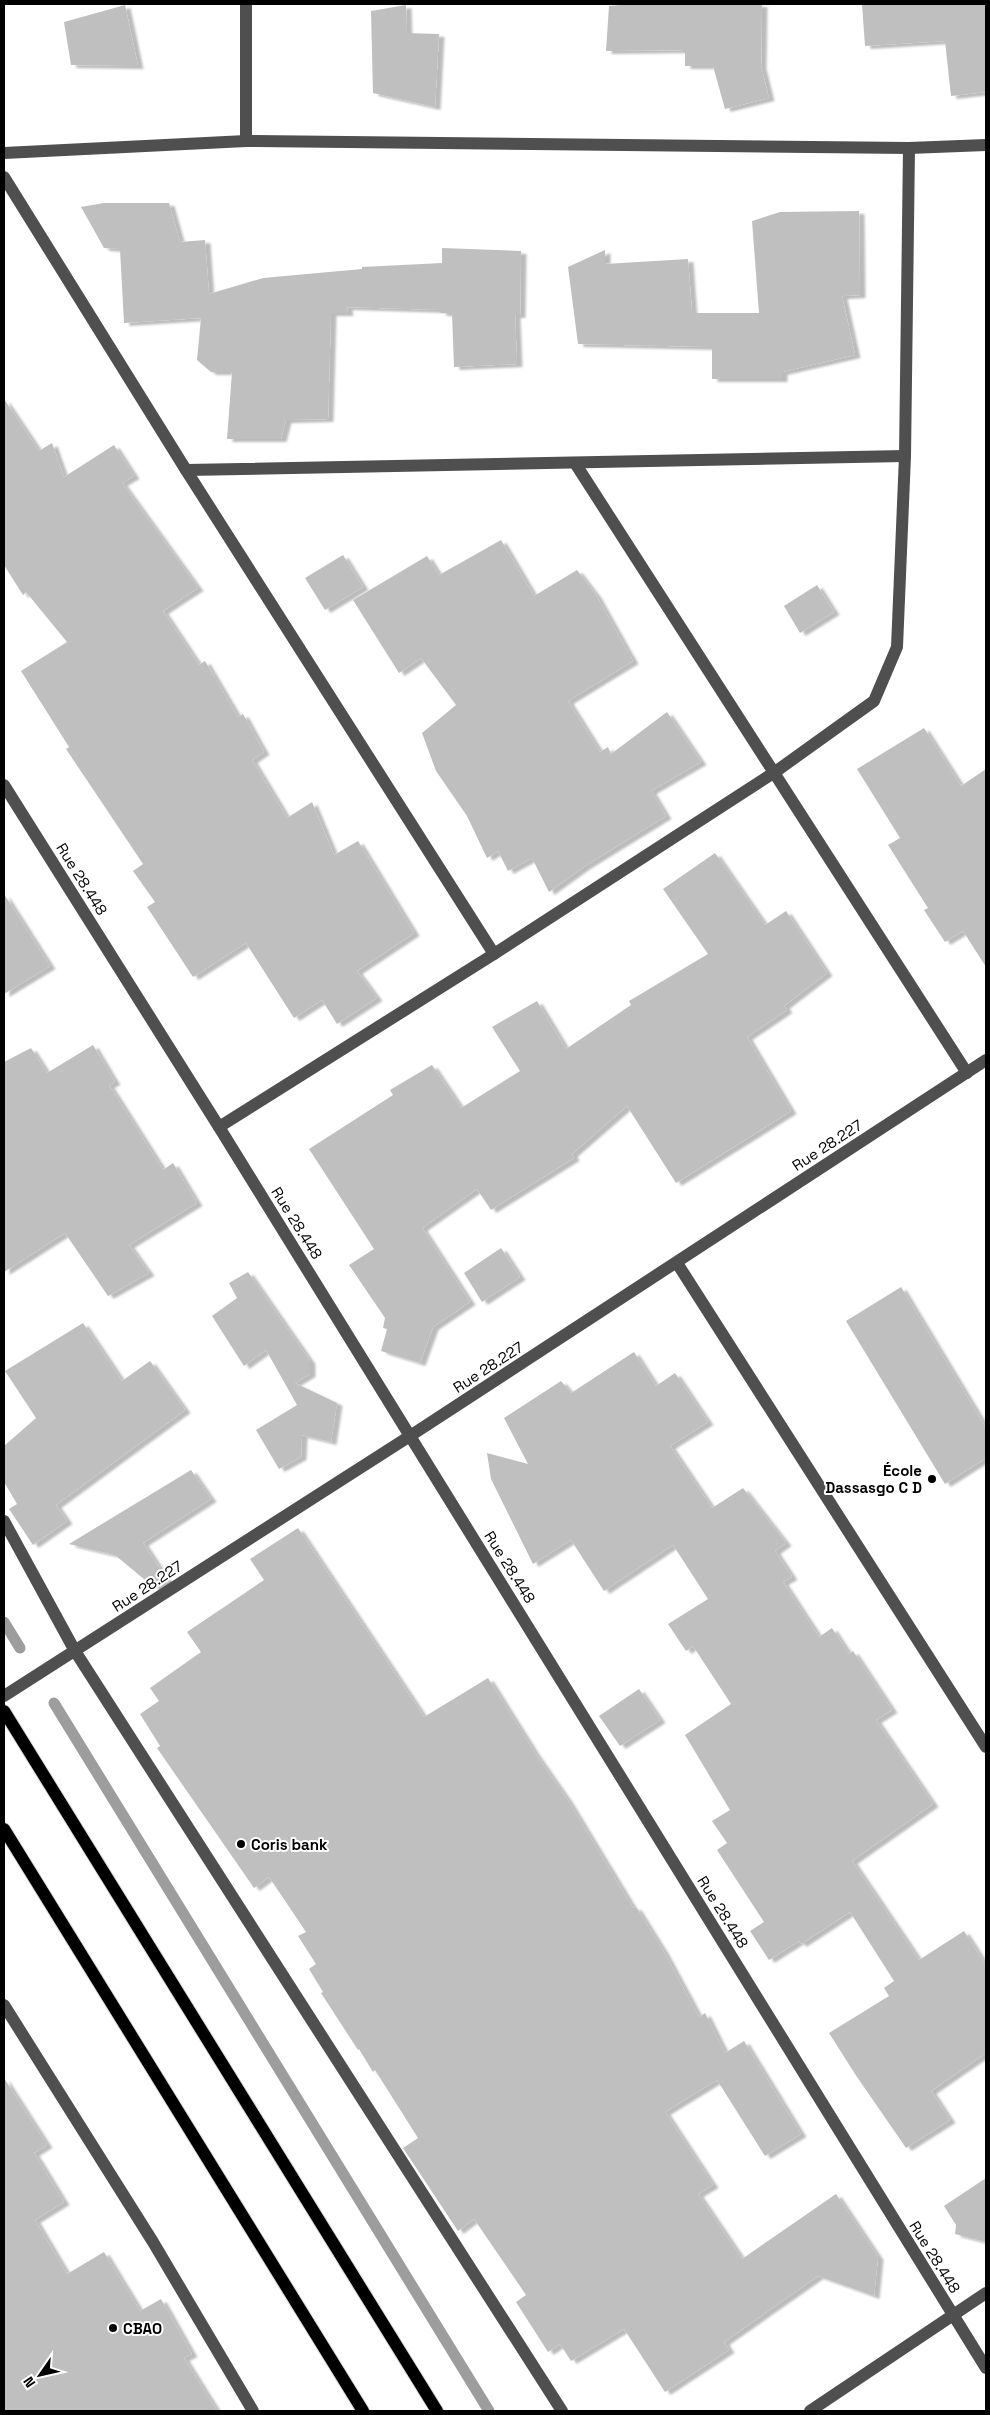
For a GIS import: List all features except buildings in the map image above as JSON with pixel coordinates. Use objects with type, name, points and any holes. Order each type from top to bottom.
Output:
[{"type":"main road","points":[[4,1711],[437,2411]]},
{"type":"main road","points":[[4,1829],[363,2411]]},
{"type":"street","points":[[246,4],[246,141]]},
{"type":"street","points":[[4,153],[246,141],[909,148],[986,145]]},
{"type":"street","points":[[218,1127],[494,954],[775,772],[874,701],[897,646],[905,456],[909,148]]},
{"type":"street","points":[[4,177],[186,470],[494,954]]},
{"type":"street","points":[[186,470],[905,456]]},
{"type":"street","points":[[575,463],[967,1073]]},
{"type":"street","name":"Rue 28.448","points":[[4,785],[410,1436],[986,2368]]},
{"type":"street","name":"Rue 28.227","points":[[4,1696],[678,1263],[986,1060]]},
{"type":"street","points":[[678,1263],[986,1747]]},
{"type":"street","points":[[4,1521],[75,1651],[562,2411]]},
{"type":"street","points":[[4,2005],[153,2242],[252,2411]]},
{"type":"street","points":[[810,2411],[986,2293]]},
{"type":"waterway","points":[[4,1622],[20,1648]]},
{"type":"waterway","points":[[54,1703],[489,2411]]},
{"type":"place","name":"École Dassasgo C D","points":[[932,1479]]},
{"type":"place","name":"Coris bank","points":[[241,1844]]},
{"type":"place","name":"CBAO","points":[[113,2328]]}]
